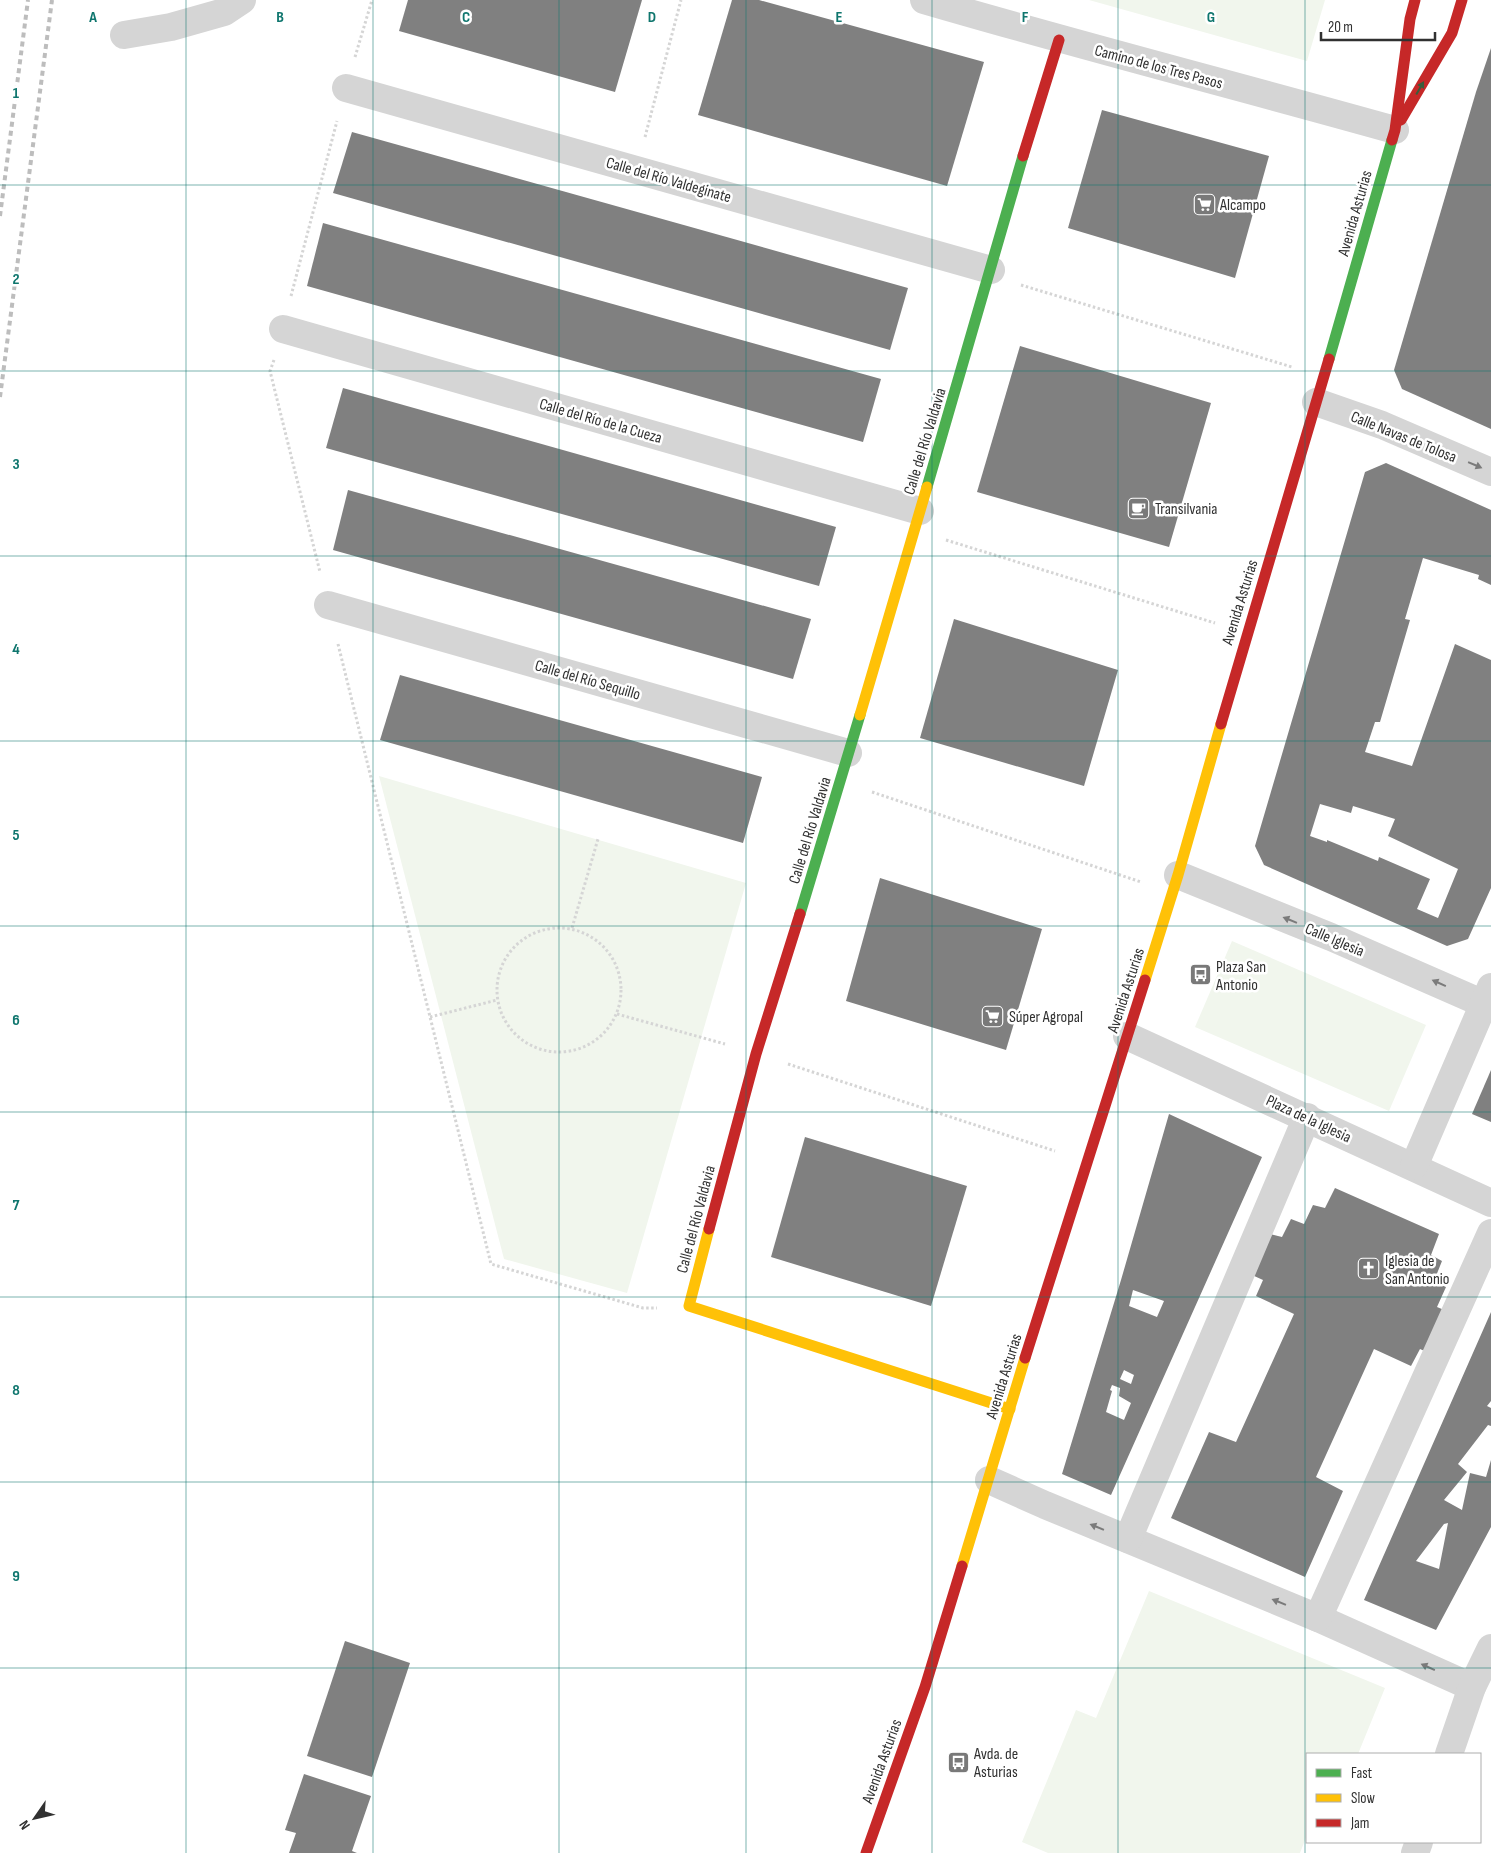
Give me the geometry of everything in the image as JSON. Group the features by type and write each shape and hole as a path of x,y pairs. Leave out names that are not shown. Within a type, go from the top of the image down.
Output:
{"main road":[{"name":"Avenida Asturias","path":"866,1853 925,1687 1010,1408 1175,883 1395,130 1410,19 1415,0"},
{"name":"Avenida Asturias","path":"1395,130 1452,33 1462,0"},
{"name":"Calle del Río Valdavia","path":"689,1306 756,1054 841,782 1047,75 1059,40"},
{"path":"689,1306 1010,1408"}],"street":[{"path":"124,35 171,27 224,12 242,0"},
{"name":"Camino de los Tres Pasos","path":"924,0 1059,40 1395,130"},
{"name":"Calle del Río Valdeginate","path":"346,88 637,170 990,273"},
{"name":"Calle del Río de la Cueza","path":"282,330 917,521"},
{"name":"Calle Navas de Tolosa","path":"1320,389 1382,425 1491,472"},
{"name":"Calle del Río Sequillo","path":"328,605 848,753"},
{"name":"Calle Iglesia","path":"1175,883 1331,936 1489,999"},
{"path":"1414,1166 1489,999"},
{"name":"Plaza de la Iglesia","path":"1127,1036 1414,1166 1491,1203"},
{"path":"1128,1540 1307,1118"},
{"path":"1318,1618 1491,1233"},
{"path":"988,1480 1318,1618 1472,1687"},
{"path":"1449,1753 1472,1687 1491,1648"}],"path":[{"path":"372,0 346,88 270,371 491,1264 643,1308 689,1306"},
{"path":"637,170 681,0"},
{"path":"990,273 1320,389"},
{"path":"917,521 1247,633"},
{"path":"841,782 1175,883"},
{"path":"572,928 598,839"},
{"path":"552,927 572,928 589,934 604,946 615,960 621,978 622,996 617,1014 607,1031 591,1044 572,1051 552,1052 532,1046 516,1035 504,1019 497,1000 497,979 504,960 516,944 532,932 552,927"},
{"path":"430,1017 497,1000"},
{"path":"617,1014 701,1036 1087,1162"}],"shaded area":[{"path":"1089,0 1325,0 1307,61"},
{"path":"379,776 746,883 627,1293 504,1259"},
{"path":"1232,941 1426,1025 1389,1111 1195,1027"},
{"path":"1149,1591 1385,1688 1358,1753 1306,1753 1306,1838 1300,1853 1048,1853 1022,1842 1076,1710 1096,1718"}],"building":[{"path":"408,0 642,0 615,92 399,31"},
{"path":"732,0 759,0 984,62 947,186 698,115"},
{"path":"1491,48 1491,429 1402,389 1394,370 1476,92"},
{"path":"1102,110 1269,156 1235,278 1068,228"},
{"path":"352,132 908,288 890,350 333,193"},
{"path":"323,223 881,379 863,442 307,286"},
{"path":"1020,346 1211,403 1169,547 977,492"},
{"path":"343,388 836,527 819,586 326,448"},
{"path":"1386,463 1491,510 1491,585 1478,579 1479,575 1423,558 1405,619 1410,620 1380,722 1375,722 1365,752 1412,766 1455,644 1491,660 1491,888 1468,939 1447,946 1264,865 1255,846 1365,472","holes":["1320,804 1351,813 1353,806 1395,819 1388,836 1458,869 1438,918 1417,909 1430,879 1379,857 1378,861 1327,840 1327,842 1310,836"]},
{"path":"348,490 811,619 793,679 333,550"},
{"path":"954,619 1118,670 1084,786 920,738"},
{"path":"400,675 762,777 743,843 380,740"},
{"path":"880,878 1042,929 1006,1050 846,1001"},
{"path":"1491,1070 1491,1122 1472,1114"},
{"path":"1169,1114 1262,1157 1111,1495 1062,1474","holes":["1133,1290 1164,1301 1157,1317 1129,1306","1124,1370 1134,1375 1131,1384 1120,1379","1112,1385 1120,1388 1119,1396 1131,1403 1124,1420 1106,1412 1112,1391 1110,1390"]},
{"path":"805,1137 967,1186 931,1306 771,1257"},
{"path":"1335,1188 1439,1234 1431,1255 1442,1261 1434,1281 1446,1287 1437,1307 1449,1312 1431,1354 1420,1349 1411,1366 1374,1349 1316,1477 1343,1491 1305,1577 1171,1518 1209,1432 1236,1442 1294,1314 1256,1296 1263,1280 1252,1275 1270,1234 1282,1237 1291,1219 1304,1224 1313,1205 1325,1208"},
{"path":"1491,1312 1491,1401 1487,1406 1491,1408 1491,1426 1488,1425 1458,1464 1467,1472 1444,1500 1462,1510 1470,1473 1486,1477 1491,1460 1491,1527 1436,1630 1364,1600","holes":["1448,1523 1439,1569 1416,1561 1444,1524"]},
{"path":"345,1641 410,1663 372,1777 307,1756"},
{"path":"304,1774 371,1796 352,1851 357,1853 289,1853 296,1833 285,1830"}],"railway":[{"path":"0,216 28,0"},
{"path":"0,397 52,0"}],"traffic: fast":[{"path":"1329,359 1392,140"},
{"path":"927,487 1023,156"},
{"path":"800,914 860,715"}],"traffic: slow":[{"path":"860,715 927,487"},
{"path":"1145,980 1178,875 1221,724"},
{"path":"709,1229 689,1306 1010,1409"},
{"path":"962,1566 1025,1358"}],"traffic: jam":[{"path":"1392,140 1410,19 1415,0"},
{"path":"1401,120 1452,33 1462,0"},
{"path":"1023,156 1059,40"},
{"path":"1221,724 1329,359"},
{"path":"709,1229 756,1054 800,914"},
{"path":"1025,1358 1145,980"},
{"path":"866,1853 925,1687 962,1566"}],"place":[{"name":"Alcampo","path":"1204,204"},
{"name":"Transilvania","path":"1139,508"},
{"name":"Plaza San Antonio","path":"1200,975"},
{"name":"Súper Agropal","path":"993,1016"},
{"name":"Iglesia de San Antonio","path":"1369,1269"},
{"name":"Avda. de Asturias","path":"958,1762"}]}
